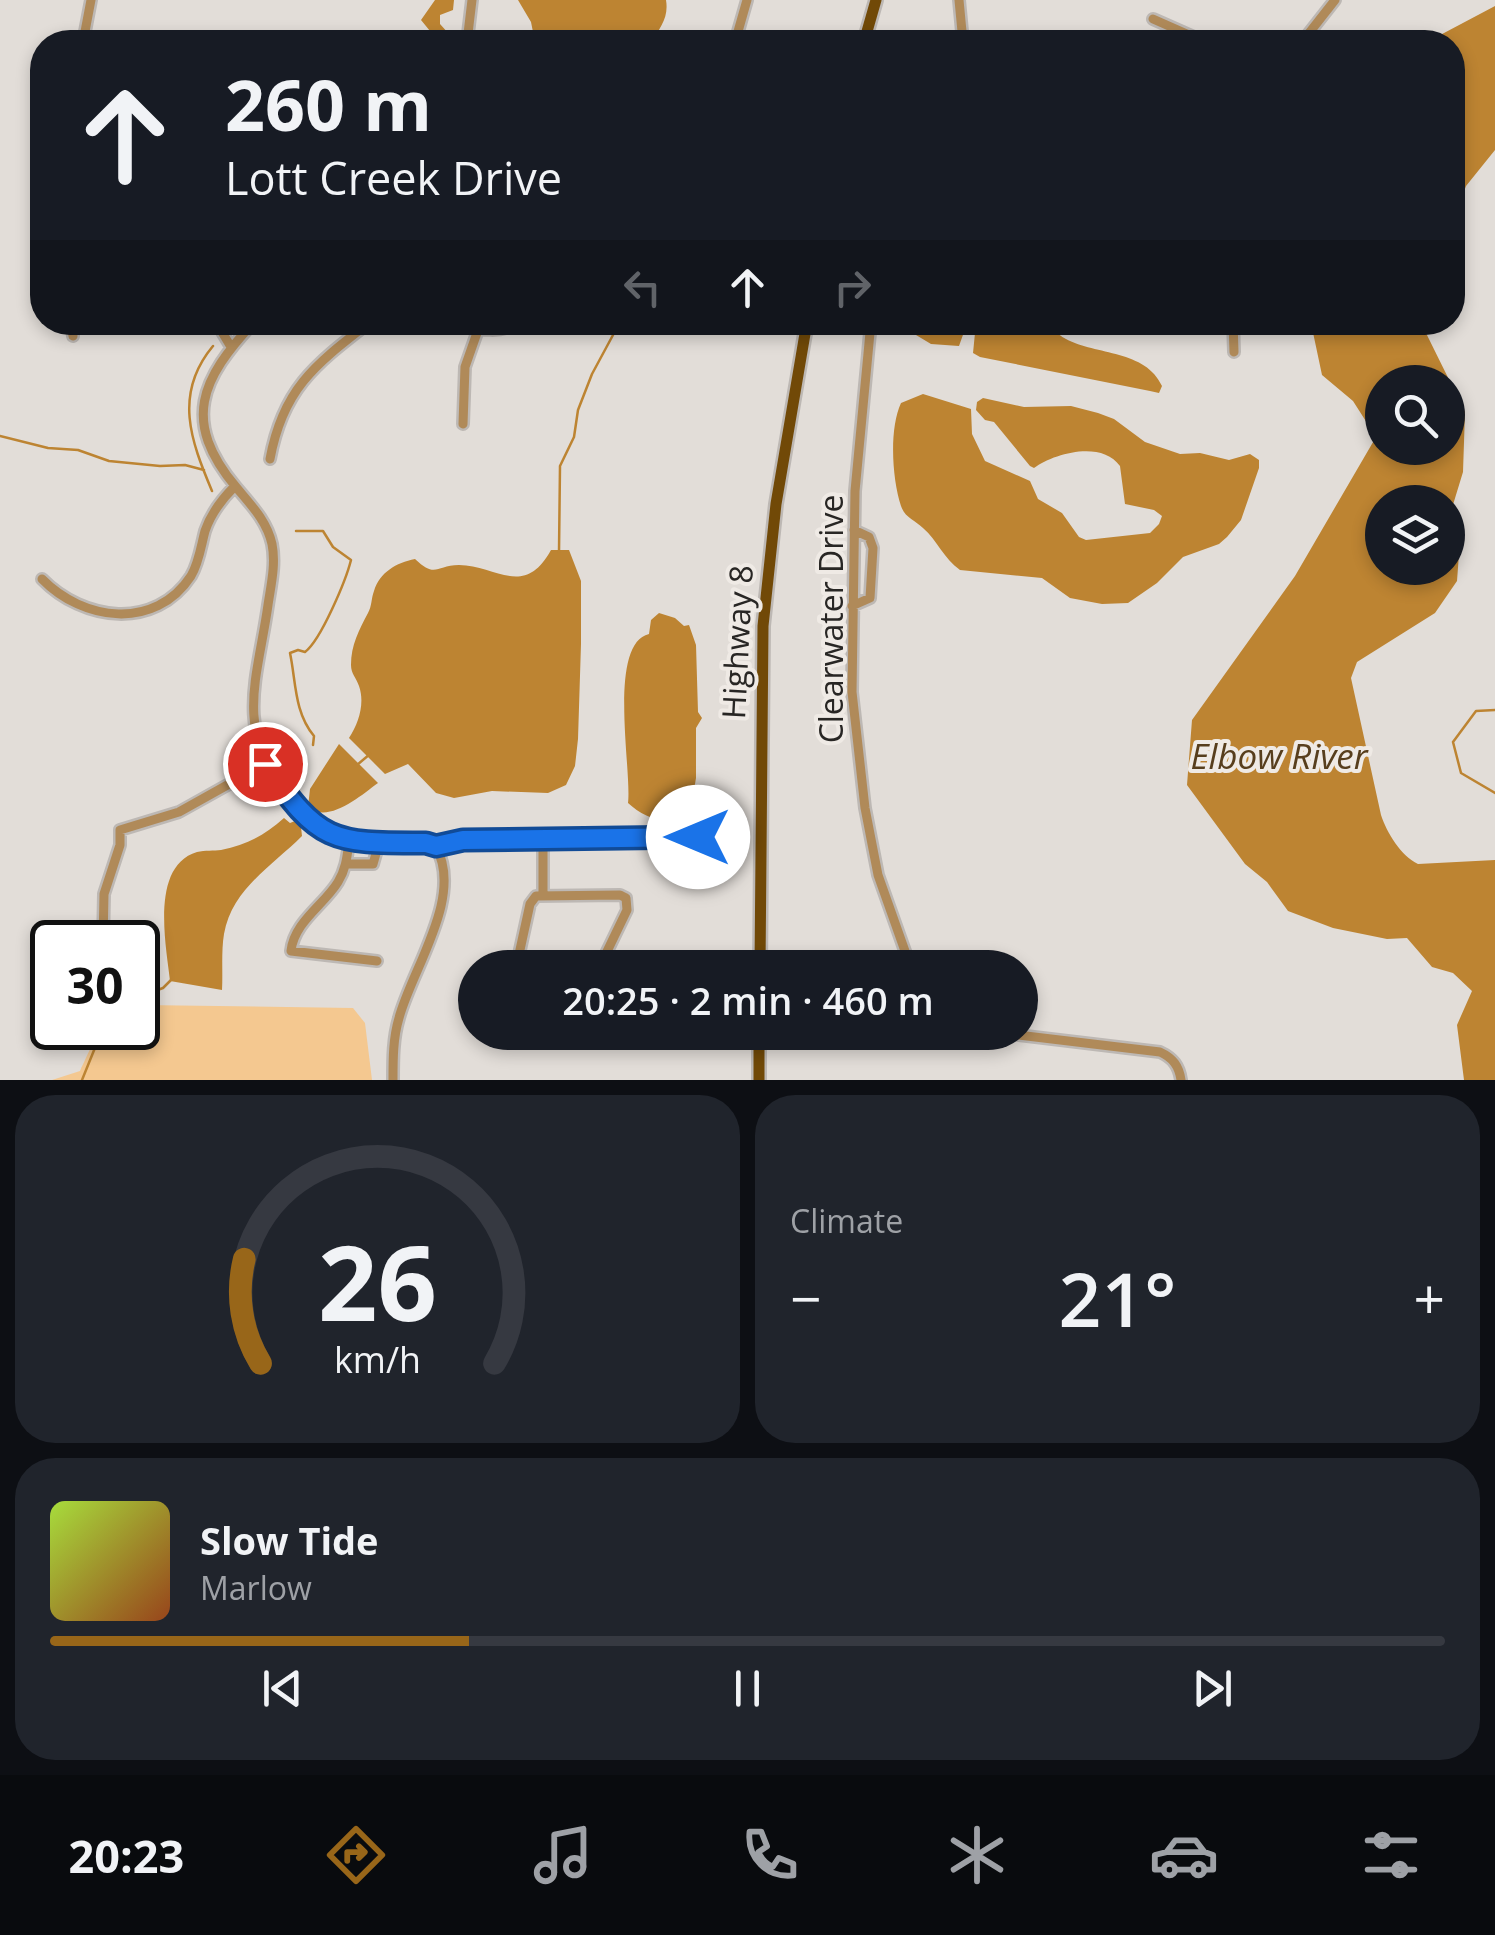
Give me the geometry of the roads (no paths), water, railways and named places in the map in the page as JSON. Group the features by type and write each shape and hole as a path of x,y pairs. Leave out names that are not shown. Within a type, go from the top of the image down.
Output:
{"main road":[{"path":"867,30 876,0"},
{"name":"Highway 8","path":"760,950 764,626 772,534 805,335"},
{"path":"759,1080 760,1050"}],"street":[{"path":"85,30 91,0"},
{"path":"468,30 472,0"},
{"path":"739,30 748,0"},
{"path":"959,0 963,30"},
{"path":"1311,30 1335,0"},
{"path":"1153,20 1177,30"},
{"path":"224,335 232,347"},
{"path":"243,335 210,377 205,392 204,425 214,456 266,525 272,546 274,569 253,707 256,743 265,764 290,800 323,831 349,842 436,846 454,840 698,837"},
{"path":"270,459 286,404 302,379 353,335"},
{"path":"463,424 465,367 476,335"},
{"name":"Clearwater Drive","path":"870,335 854,530 852,692 865,808 878,875 905,950"},
{"path":"1233,335 1234,352"},
{"path":"42,580 54,592 104,614 122,616 154,609 178,592 192,574 209,520 235,486"},
{"path":"852,606 870,598 872,548 869,537 854,530"},
{"path":"103,920 104,894 120,845 120,830 179,812 265,764"},
{"path":"543,838 543,895"},
{"path":"349,842 346,864 330,894 301,927 291,950 377,962"},
{"path":"346,864 374,864 378,843"},
{"path":"394,1080 394,1040 400,1012 440,907 441,856 436,846"},
{"path":"520,950 530,904 536,896 620,895 626,898 627,910 608,950"},
{"path":"1038,1037 1160,1052 1179,1068 1181,1080"}],"water":[{"path":"435,0 454,0 453,10 440,15 440,24 445,30 429,30 421,20"},
{"path":"518,0 666,0 667,6 658,30 533,30"},
{"path":"1495,6 1495,150 1465,189 1465,30 1450,30"},
{"path":"916,335 963,335 959,346 931,344"},
{"path":"975,335 1060,335 1133,360 1155,374 1162,386 1159,393 973,353"},
{"name":"Elbow River","path":"1314,335 1427,335 1442,365 1365,365 1365,420 1353,401 1322,375"},
{"path":"923,394 971,409 972,434 985,461 1030,481 1038,499 1062,513 1079,537 1086,540 1150,533 1162,516 1154,510 1125,504 1120,466 1102,453 1065,454 1034,468 1030,466 994,422 985,420 976,410 977,402 983,398 1024,407 1071,406 1114,419 1145,442 1180,454 1200,453 1229,460 1250,454 1259,460 1259,468 1241,520 1219,544 1183,557 1157,583 1128,603 1102,604 1070,598 1042,578 960,570 905,513 894,468 895,426 901,403"},
{"name":"Elbow River","path":"1365,456 1365,465 1463,465 1459,485 1365,485 1365,585 1454,585 1435,613 1357,662 1351,678 1381,815 1400,850 1418,864 1495,860 1495,1080 1464,1080 1457,1025 1472,991 1453,973 1432,967 1407,938 1387,939 1333,928 1288,911 1267,882 1245,864 1187,785 1192,720 1295,576"},
{"path":"551,550 569,550 581,581 578,739 575,766 566,785 548,793 492,791 454,798 436,793 408,764 385,774 349,738 361,706 359,686 351,668 352,651 380,579 395,566 415,559 432,570 459,565 520,576 541,565"},
{"path":"659,613 689,625 696,645 698,712 702,718 696,728 696,778 690,814 665,821 649,817 628,803 624,710 629,660 636,643 649,634 651,620"},
{"path":"339,744 378,783 343,807 316,811 308,807 310,789"},
{"path":"284,818 301,827 302,836 255,879 235,904 224,934 222,990 170,981 164,908 172,873 182,860 197,852 247,842"}],"waterway":[{"path":"559,552 560,466 574,437 578,410 592,374 613,335"},
{"path":"212,491 193,436 190,400 193,382 213,346"},
{"path":"0,436 48,448 78,450 109,461 185,465 204,470"},
{"path":"296,531 323,531 333,547 351,560 318,635 305,652 290,653 299,707 314,736 313,745"},
{"path":"1495,710 1476,711 1453,742 1461,773 1495,793"},
{"path":"357,765 370,754"},
{"path":"160,989 171,980"},
{"path":"82,1080 94,1050"}]}
